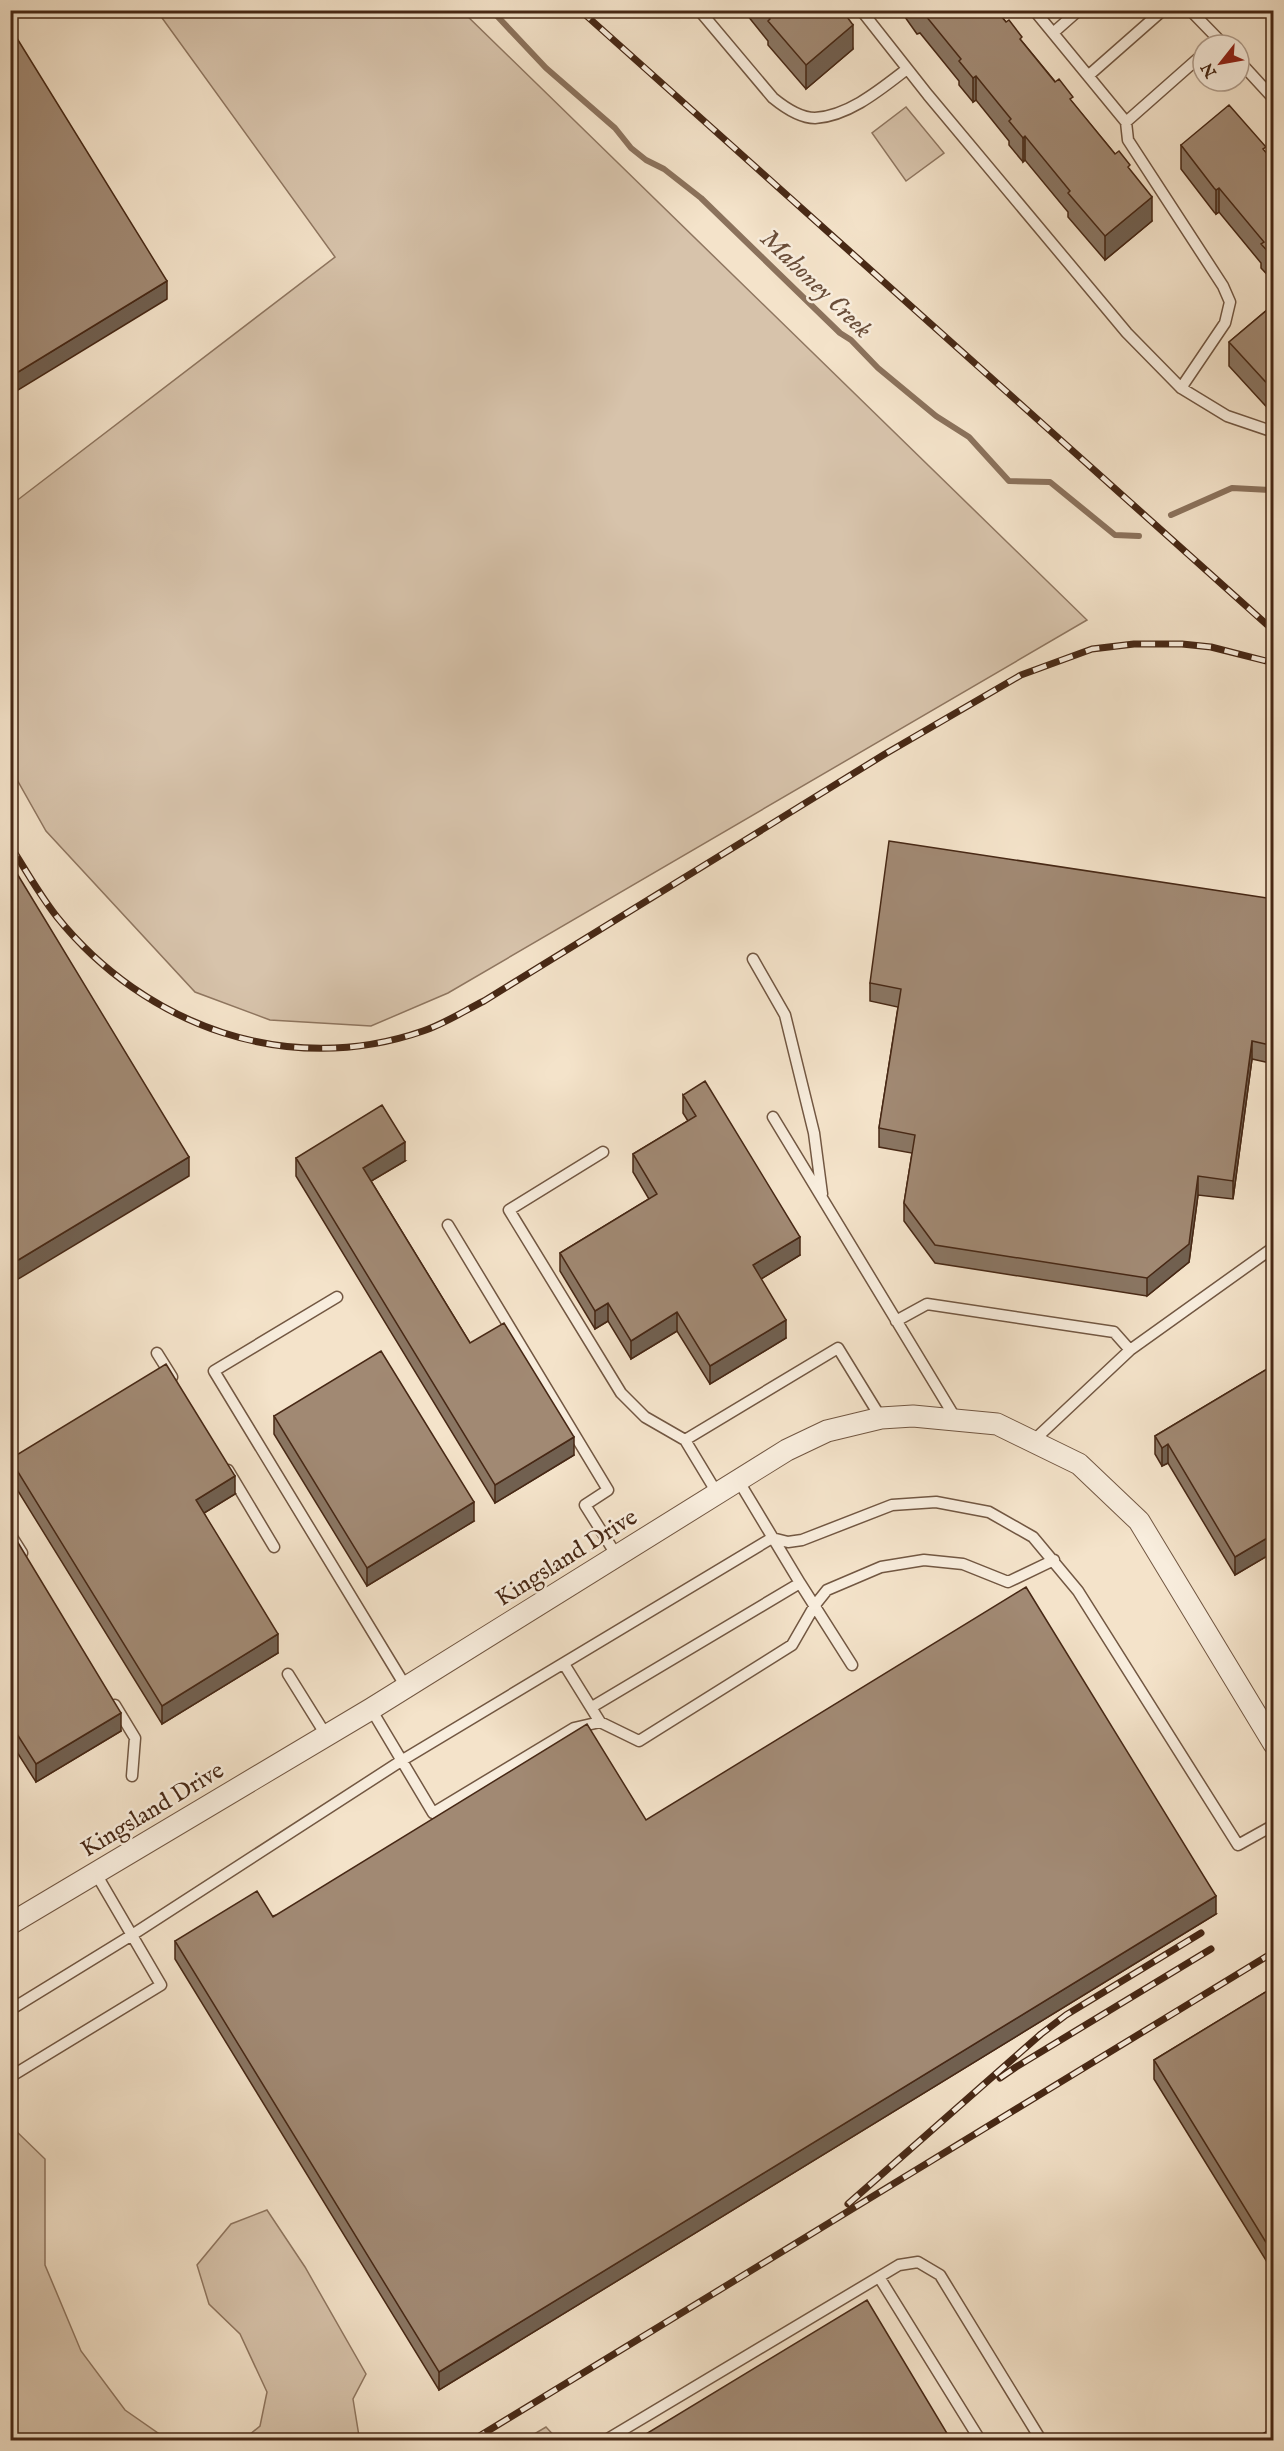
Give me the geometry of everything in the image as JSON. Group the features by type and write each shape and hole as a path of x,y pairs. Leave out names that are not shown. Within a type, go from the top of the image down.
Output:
{"street":[{"name":"Kingsland Drive","path":"10,1924 371,1709 787,1450 827,1431 881,1418 913,1416 997,1424 1079,1464 1139,1521 1274,1744"}],"lane":[{"path":"699,10 773,98 787,109 814,118 849,108 879,90 907,69"},
{"path":"861,10 907,69 1128,333 1181,388 1227,416 1274,432"},
{"path":"1034,10 1126,122 1128,140 1223,286 1230,302 1225,323 1181,388"},
{"path":"1053,33 1079,10"},
{"path":"1088,76 1163,10"},
{"path":"1190,10 1210,33"},
{"path":"1126,122 1191,65"},
{"path":"1251,74 1274,99"},
{"path":"753,960 785,1015 814,1133 823,1200"},
{"path":"772,1117 956,1419"},
{"path":"603,1152 509,1210 621,1393 645,1418 685,1440 717,1493"},
{"path":"448,1225 608,1490 585,1504 617,1556"},
{"path":"1032,1442 1130,1350 1274,1247"},
{"path":"337,1297 214,1371 406,1687"},
{"path":"896,1321 927,1304 1114,1332 1130,1350"},
{"path":"685,1440 838,1348 881,1418"},
{"path":"157,1353 175,1383"},
{"path":"225,1465 274,1547"},
{"path":"738,1480 852,1665"},
{"path":"10,2010 132,1935 401,1761 772,1538 788,1542 802,1540 892,1505 936,1502 989,1512 1033,1537 1078,1591 1238,1845 1274,1825"},
{"path":"10,1534 29,1564"},
{"path":"564,1664 600,1722 639,1741 792,1645 815,1605 827,1590 881,1567 924,1560 963,1564 1008,1582 1054,1560"},
{"path":"591,1707 800,1582"},
{"path":"288,1674 326,1736"},
{"path":"110,1697 135,1738 132,1776"},
{"path":"371,1709 433,1813 574,1728 600,1722"},
{"path":"10,2077 161,1985 95,1872"},
{"path":"606,2440 899,2265 918,2262 940,2275 1041,2440"},
{"path":"879,2277 980,2440"}],"shaded area":[{"path":"157,11 462,11 1087,620 448,993 371,1026 270,1020 195,992 46,831 11,769 11,505 335,257"},
{"path":"906,107 944,153 906,181 872,133"},
{"path":"14,2129 45,2159 45,2265 81,2351 125,2410 161,2435 177,2440 11,2440 10,2130"},
{"path":"267,2210 305,2267 366,2374 353,2399 359,2436 365,2440 243,2440 260,2426 267,2392 240,2334 209,2304 197,2265 231,2224"},
{"path":"546,2427 558,2440 524,2440"}],"building":[{"path":"763,10 842,10 853,25 806,65 768,21 770,19"},
{"path":"921,10 996,10 1006,22 1009,20 1022,37 1020,39 1055,82 1059,79 1073,97 1070,99 1115,154 1119,151 1130,165 1128,167 1152,197 1105,236 1068,193 1070,191 1025,136 1023,138 1009,121 1011,119 976,76 973,78 959,61 961,59"},
{"path":"10,27 167,281 10,377"},
{"path":"1229,105 1266,147 1263,149 1274,162 1274,258 1261,244 1264,242 1219,188 1216,190 1214,188 1181,145"},
{"path":"1274,304 1274,390 1273,390 1229,342"},
{"path":"889,841 1274,899 1274,1046 1252,1041 1233,1181 1198,1176 1189,1244 1147,1278 935,1245 904,1203 915,1135 879,1128 901,989 870,983"},
{"path":"10,862 189,1157 10,1265"},
{"path":"705,1081 800,1237 753,1265 786,1320 710,1366 677,1312 631,1341 608,1303 595,1311 560,1253 657,1194 633,1154 696,1116 683,1095"},
{"path":"382,1105 405,1142 363,1168 470,1343 504,1323 574,1437 495,1485 296,1158"},
{"path":"381,1351 474,1502 367,1568 274,1416"},
{"path":"166,1364 235,1476 196,1500 278,1634 162,1706 10,1459"},
{"path":"1274,1365 1274,1534 1235,1557 1168,1444 1162,1448 1155,1436"},
{"path":"17,1541 121,1713 36,1764 10,1723 10,1545"},
{"path":"1026,1587 1216,1896 439,2372 175,1941 257,1891 273,1917 587,1724 646,1820"},
{"path":"1274,1987 1274,2240 1267,2244 1154,2060"},
{"path":"867,2300 951,2440 636,2440"},
{"path":"1271,2429 1274,2433 1274,2440 1252,2440"}],"waterway":[{"name":"Mahoney Creek","path":"489,10 546,68 615,128 631,148 646,160 664,169 701,198 878,368 936,416 969,437 1009,481 1050,482 1115,535 1139,536"},
{"name":"Mahoney Creek","path":"1171,515 1232,488 1270,490 1274,493"}],"railway":[{"path":"580,10 1274,631"},
{"path":"10,845 50,908 92,955 132,987 176,1013 222,1032 271,1044 321,1048 372,1044 431,1028 484,1001 885,754 1021,675 1092,649 1134,644 1182,644 1211,647 1274,663"},
{"path":"848,2204 1041,2034 1066,2015 1201,1933"},
{"path":"1000,2078 1211,1949"},
{"path":"473,2440 1274,1952"}]}
